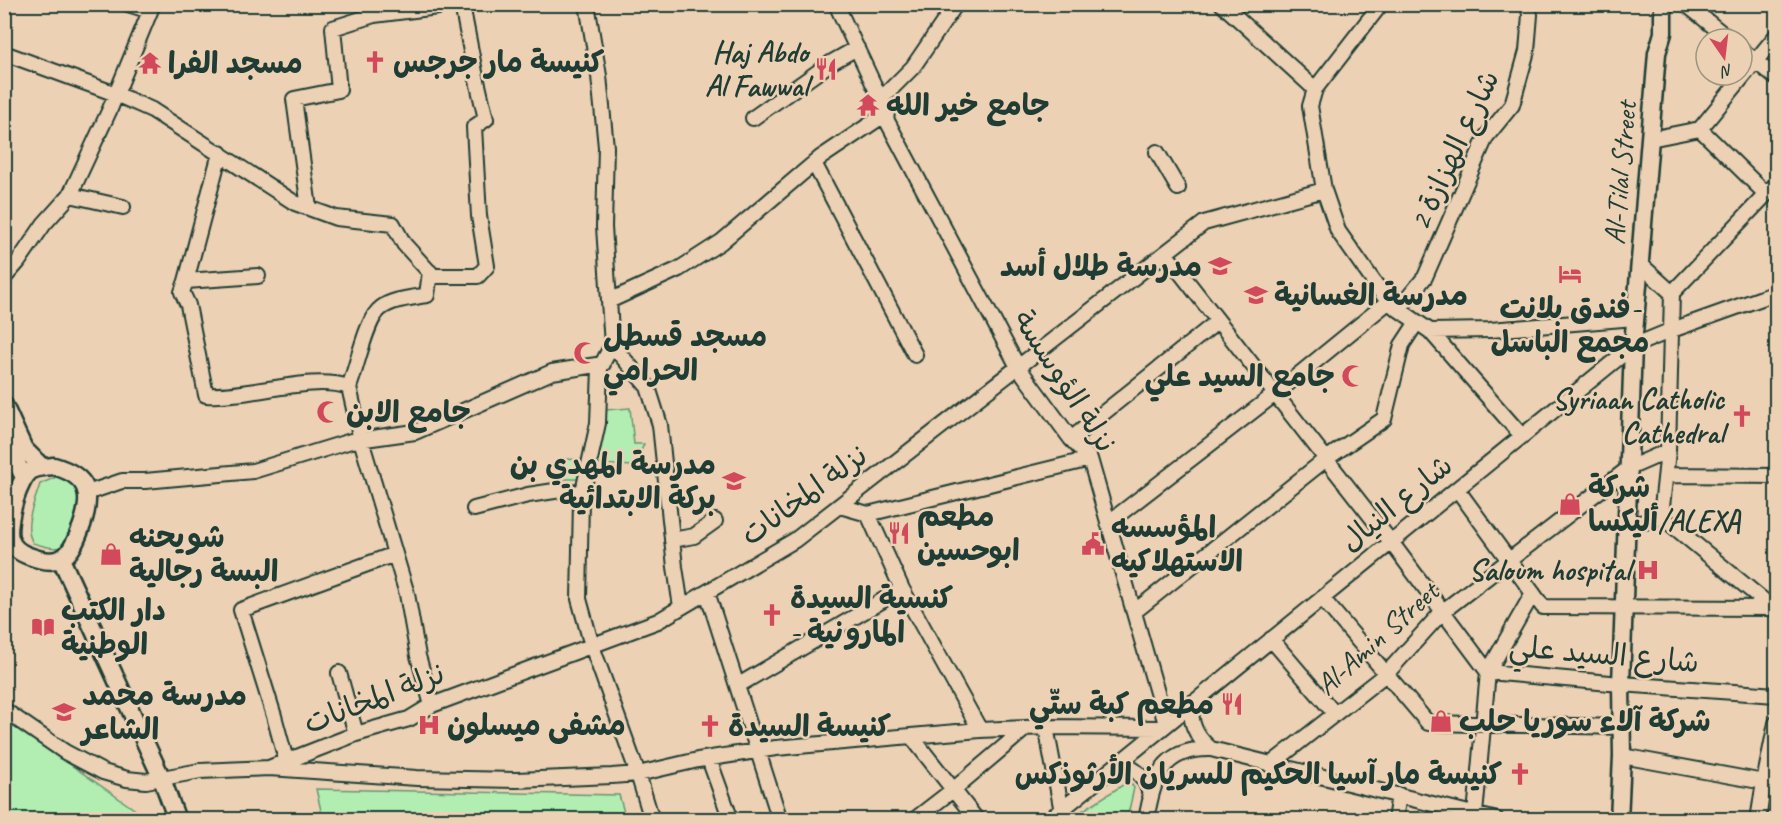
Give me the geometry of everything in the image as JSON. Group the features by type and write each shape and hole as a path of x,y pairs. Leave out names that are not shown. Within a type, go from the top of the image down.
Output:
{"main road":[{"name":"Al-Tilal Street","path":"1619,819 1622,756 1621,684 1633,346 1657,53 1663,33 1663,4"},
{"path":"4,405 24,449 42,467"},
{"path":"4,439 24,477"},
{"path":"54,466 78,477 87,493 87,511 74,548 61,558 40,560 23,554 11,542 9,533 19,488 24,477 31,470 42,467 54,466"},
{"path":"61,558 162,779 177,819"}],"street":[{"path":"4,278 44,224 70,195 116,94 152,8 128,4"},
{"path":"309,208 294,99 339,90 333,28 374,15 438,7 443,4"},
{"path":"4,53 116,94 152,110 295,202 336,218 393,224 404,244 433,276 477,276 487,266 478,216 474,127 486,119 462,6 456,4"},
{"path":"587,4 599,76 606,147 604,227 612,345 600,368 598,423 581,501 579,599 592,646 652,819"},
{"name":"نزلة الؤوسسة","path":"836,4 887,116 1018,367 1071,439 1090,459 1134,612 1163,726"},
{"path":"881,99 913,67 956,4"},
{"path":"1222,4 1315,89"},
{"path":"1381,4 1315,89 1310,106 1324,190 1338,231 1394,305 1430,331 1522,436"},
{"name":"شارع الهزازة 2","path":"1108,523 1394,305 1425,277 1486,137 1512,105 1527,51 1530,15 1528,4"},
{"path":"1686,4 1714,27"},
{"path":"1650,139 1700,129 1776,36"},
{"path":"753,118 832,62 857,48"},
{"path":"1756,61 1776,78"},
{"path":"609,302 679,269 721,242 814,163 887,116"},
{"path":"1700,129 1766,194"},
{"path":"1157,152 1178,188"},
{"path":"220,153 183,292 188,305 206,396 224,397 315,384 337,383 349,387"},
{"path":"814,163 915,355"},
{"path":"1661,516 1667,475 1672,293 1776,184"},
{"name":"نزلة المخانات","path":"269,768 356,734 409,719 432,705 658,621 795,540 1204,223 1324,190"},
{"path":"70,195 123,207"},
{"name":"شارع السيد علي","path":"1165,254 1391,542 1488,672 1621,684 1776,694"},
{"path":"1640,264 1672,293"},
{"path":"430,272 427,295 388,304 378,309 365,335 349,387 361,440 407,594 418,656 432,705"},
{"path":"186,281 258,276"},
{"name":"شارع النيال","path":"1049,819 1062,814 1163,726 1633,346 1776,293"},
{"path":"1430,331 1490,330 1635,318"},
{"path":"1071,439 1218,321"},
{"path":"1134,612 1326,459 1384,419 1402,345 1417,322"},
{"path":"612,345 648,387 660,425 681,607"},
{"path":"87,493 122,481 253,471 361,440 415,432 552,372 603,364"},
{"name":"Al-Amin Street","path":"1270,765 1387,673 1442,612 1629,468 1668,451"},
{"path":"840,506 868,514 1090,459"},
{"path":"1667,475 1776,476"},
{"path":"1457,489 1543,607 1775,610"},
{"path":"474,509 528,495 561,490 583,494"},
{"path":"868,514 902,589 980,730"},
{"path":"1627,525 1650,521 1661,516"},
{"path":"1661,516 1775,610"},
{"path":"672,540 694,536 715,521"},
{"path":"285,760 274,716 241,610 395,554"},
{"path":"737,686 902,589"},
{"path":"707,592 780,819"},
{"path":"1475,814 1488,672 1533,593"},
{"path":"1757,594 1776,594"},
{"path":"1322,598 1428,723 1622,728"},
{"path":"1271,639 1335,714"},
{"path":"339,673 356,734"},
{"path":"1193,702 1191,711 1194,728 1211,749"},
{"path":"4,710 65,752 103,772 127,779 146,781 200,771 269,768 368,776 467,780 639,778 709,759 758,751 980,730 1163,726"},
{"path":"1758,819 1776,723"},
{"path":"1047,727 1062,814"},
{"path":"914,819 954,789 1026,728"},
{"path":"911,736 977,819"},
{"path":"1146,819 1153,785 1166,764 1186,751 1199,748 1211,749 1497,819"},
{"path":"1622,756 1764,782"},
{"path":"709,759 731,819"},
{"path":"1120,762 1142,776 1150,798"},
{"path":"639,778 639,798 643,819"},
{"path":"1395,819 1399,795"}],"green space":[{"path":"630,408 634,444 644,444 634,466 598,464 605,410"},
{"path":"565,459 583,460 578,479 561,479"},
{"path":"56,477 71,479 83,496 69,539 61,547 54,548 33,543 29,522 40,484"},
{"path":"5,719 147,818 148,819 5,819"},
{"path":"1129,781 1134,788 1127,819 1074,819 1074,816"},
{"path":"316,789 619,795 626,819 323,819"}],"place":[{"name":"كنيسة مار جرجس","path":"375,62"},
{"name":"مسجد الفرا","path":"150,63"},
{"name":"Haj Abdo Al Fawwal","path":"826,69"},
{"name":"جامع خير الله","path":"868,105"},
{"name":"مدرسة طلال أسد","path":"1220,266"},
{"name":"فندق بلانت- مجمع الباسل","path":"1570,274"},
{"name":"مدرسة الغسانية","path":"1256,295"},
{"name":"مسجد قسطل الحرامي","path":"585,353"},
{"name":"جامع السيد علي","path":"1353,376"},
{"name":"جامع الابن","path":"328,412"},
{"name":"Syriaan Catholic Cathedral","path":"1742,416"},
{"name":"مدرسة المهدي بن بركة الابتدائية","path":"734,481"},
{"name":"شركة أليكسا/ALEXA","path":"1570,504"},
{"name":"مطعم ابوحسين","path":"899,533"},
{"name":"المؤسسه الاستهلاكيه","path":"1093,544"},
{"name":"شويحنه البسة رجالية","path":"111,554"},
{"name":"Saloum hospital","path":"1648,570"},
{"name":"كنسية السيدة - المارونية","path":"772,615"},
{"name":"دار الكتب الوطنية","path":"43,627"},
{"name":"مطعم كبة ستّي","path":"1232,704"},
{"name":"مدرسة محمد الشاعر","path":"64,712"},
{"name":"شركة آلاء سوريا حلب","path":"1441,721"},
{"name":"مشفى ميسلون","path":"429,725"},
{"name":"كنيسة السيدة","path":"710,726"},
{"name":"كنيسة مار آسيا الحكيم للسريان الأرثوذكس","path":"1520,774"}]}
